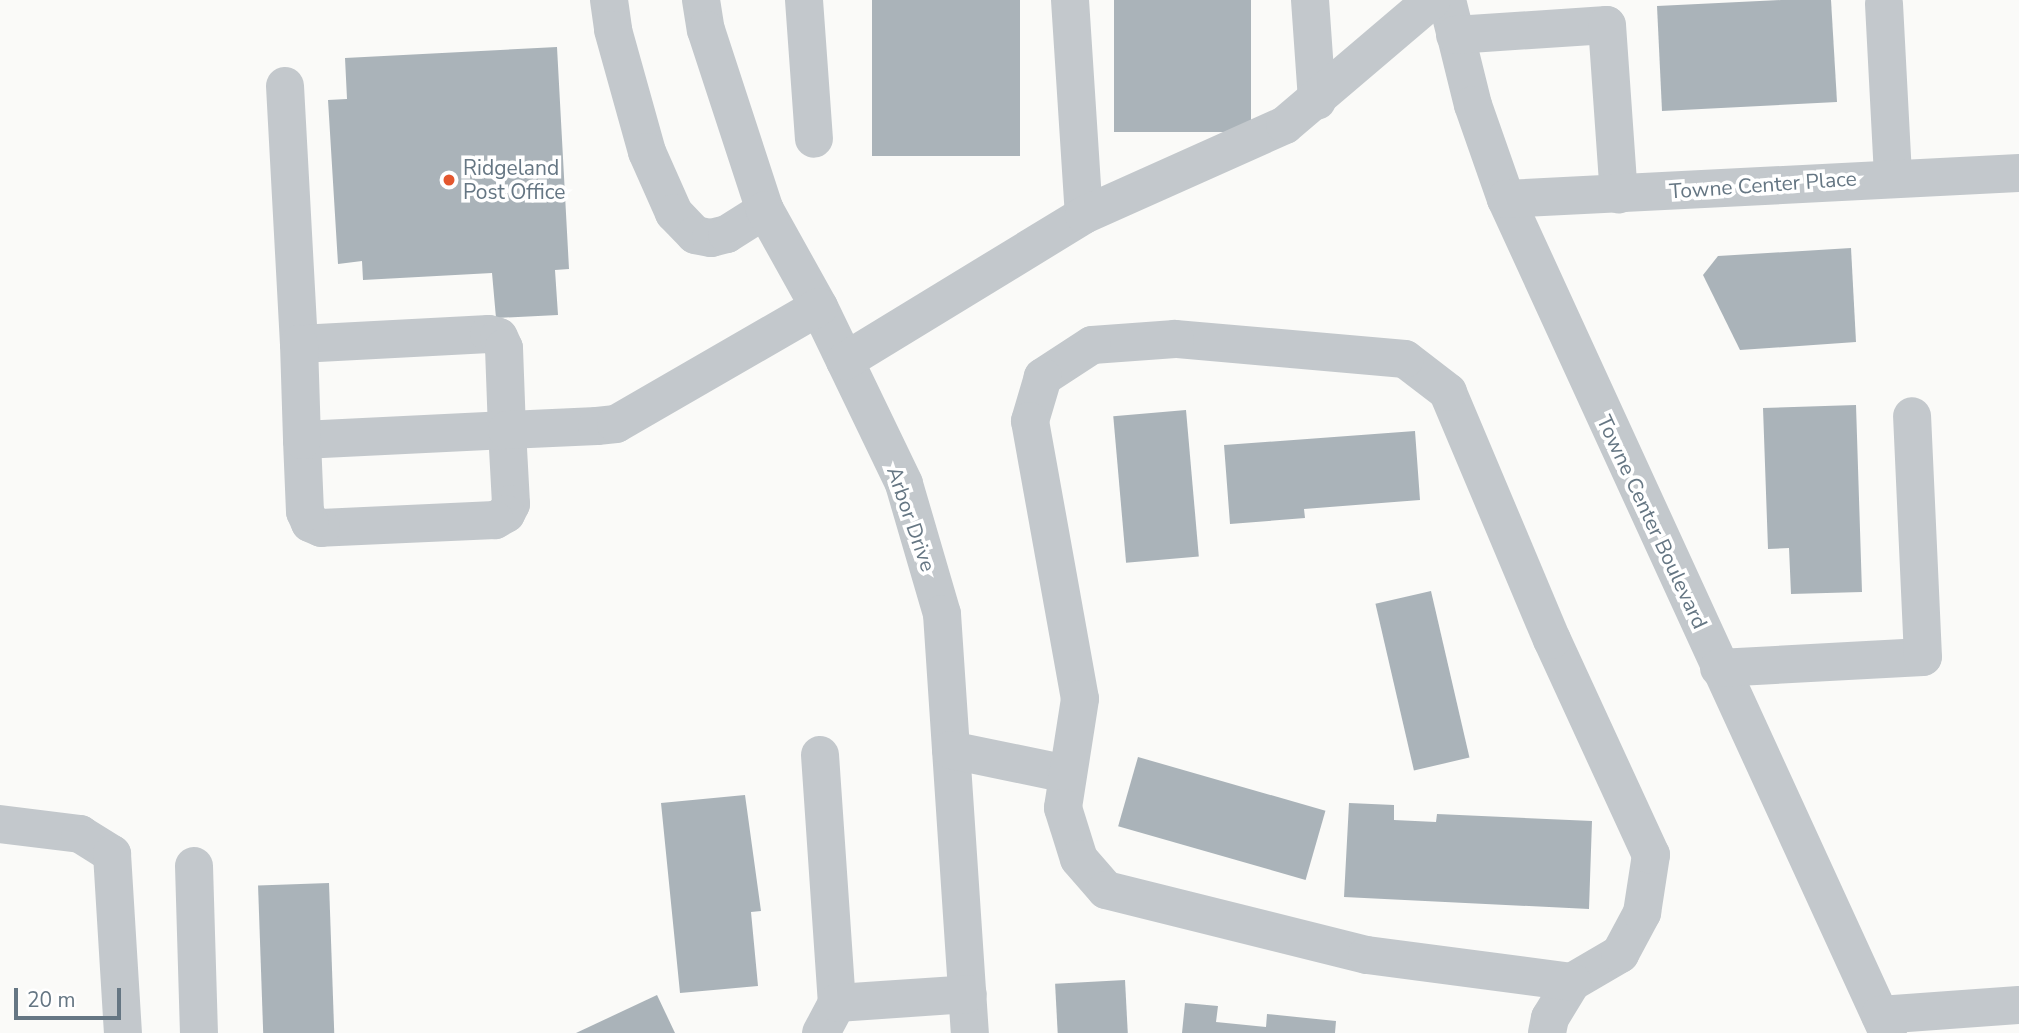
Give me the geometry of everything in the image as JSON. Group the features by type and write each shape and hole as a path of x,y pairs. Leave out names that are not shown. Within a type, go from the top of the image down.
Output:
{"street":[{"path":"609,0 613,30 647,152 674,213 695,235 711,238 727,234 765,210"},
{"name":"Arbor Drive","path":"701,0 706,30 765,210 819,307 904,484 942,614 970,1033"},
{"path":"804,0 814,139"},
{"path":"1070,0 1084,215"},
{"path":"1310,0 1317,101"},
{"path":"845,362 1084,215 1285,125 1317,101 1432,0"},
{"path":"1884,4 1893,177"},
{"path":"1451,18 1607,25 1619,195"},
{"name":"Towne Center Boulevard","path":"1451,18 1473,104 1506,200 1884,1024"},
{"path":"285,86 305,512 310,523 321,528 455,522 495,520 506,514 510,504 504,348 499,337 489,334 299,344"},
{"name":"Towne Center Place","path":"1506,200 1893,177 2019,173"},
{"path":"302,440 606,425 632,417 819,307"},
{"path":"1548,1033 1550,1018 1572,982 1620,954 1642,913 1651,855 1552,640 1448,392 1405,359 1175,339 1091,345 1043,377 1030,421 1080,699 1063,808 1079,859 1106,890 1367,955 1572,982"},
{"path":"1719,668 1923,657 1912,416"},
{"path":"951,750 1067,774"},
{"path":"820,755 829,1018 968,994"},
{"path":"0,824 80,834 112,853 123,1033"},
{"path":"194,866 199,1033"},
{"path":"1884,1024 2017,1003"}],"building":[{"path":"872,0 1020,0 1020,156 872,156"},
{"path":"1114,0 1251,0 1251,132 1114,132"},
{"path":"1831,0 1837,102 1662,111 1657,6"},
{"name":"Ridgeland Post Office","path":"557,47 569,269 555,270 558,315 496,318 492,273 363,280 362,261 338,264 328,100 347,99 345,58"},
{"path":"1851,248 1856,342 1740,350 1703,275 1718,256"},
{"path":"1856,405 1862,592 1791,594 1789,548 1768,549 1763,408"},
{"path":"1186,410 1199,556 1126,563 1113,416"},
{"path":"1415,431 1420,500 1304,509 1305,518 1230,524 1224,445"},
{"path":"1431,591 1469,758 1414,770 1375,604"},
{"path":"1138,757 1325,811 1306,880 1118,826"},
{"path":"745,795 761,911 751,912 758,986 680,993 661,803"},
{"path":"1349,803 1394,805 1394,820 1436,822 1437,814 1592,821 1589,909 1344,897"},
{"path":"329,883 334,1033 263,1033 258,885"},
{"path":"1125,980 1128,1033 1058,1033 1055,984"},
{"path":"657,995 675,1033 576,1033"},
{"path":"1185,1003 1218,1006 1216,1022 1266,1027 1267,1014 1336,1021 1335,1033 1182,1033"}],"place":[{"name":"Ridgeland Post Office","path":"449,180"}]}
